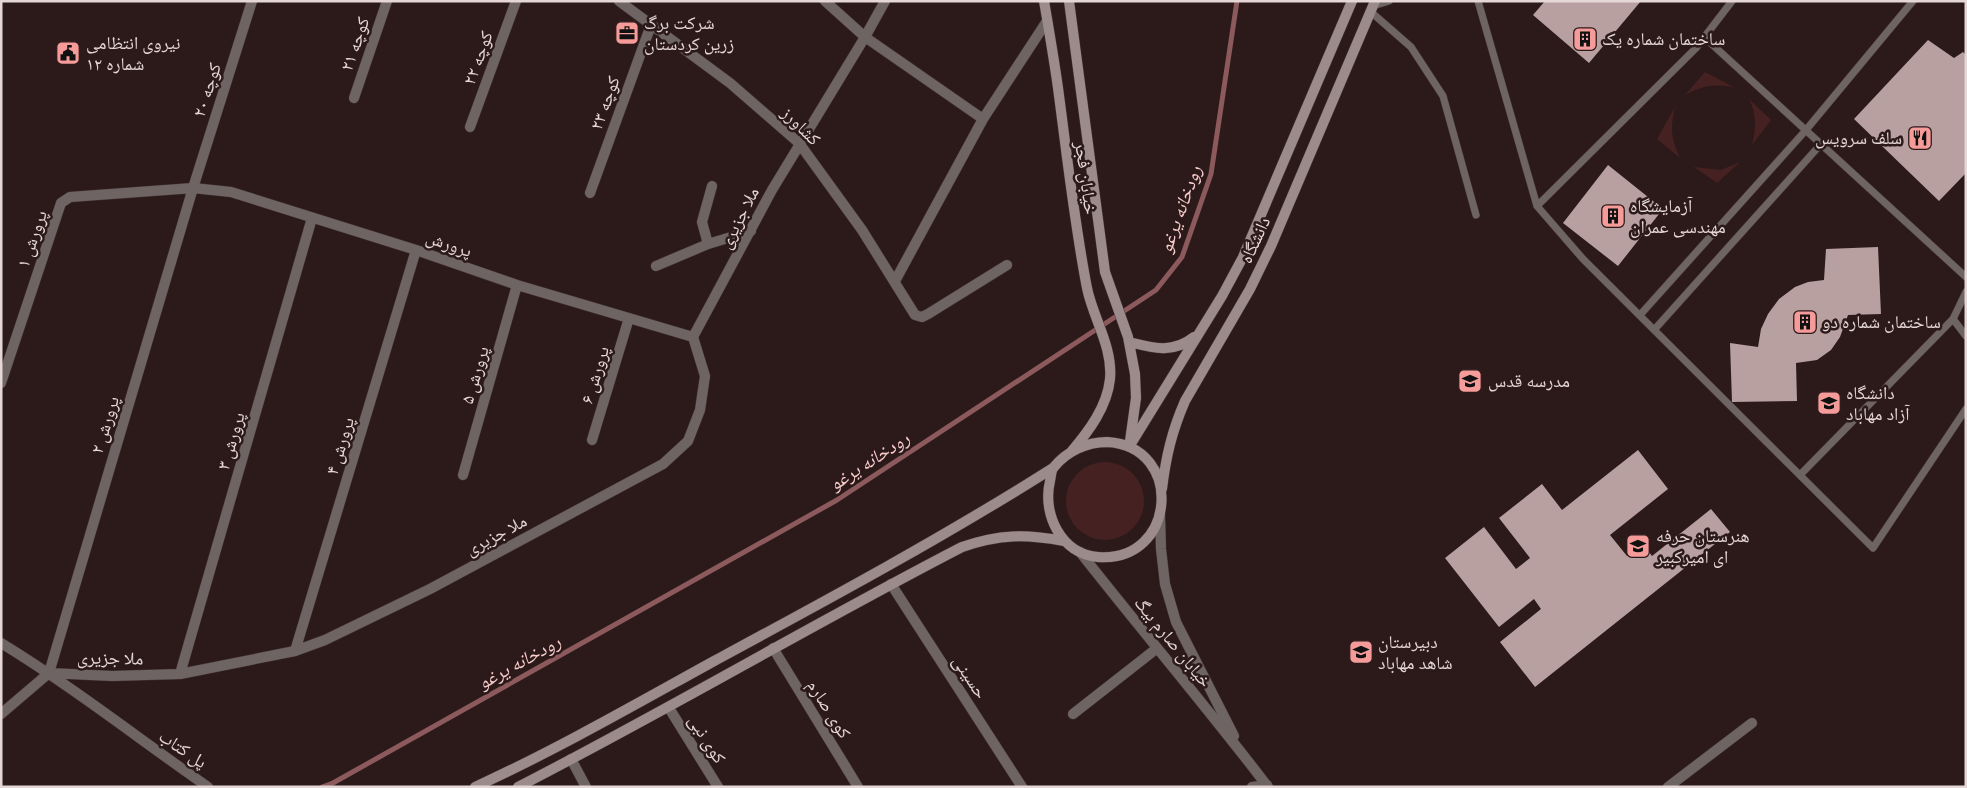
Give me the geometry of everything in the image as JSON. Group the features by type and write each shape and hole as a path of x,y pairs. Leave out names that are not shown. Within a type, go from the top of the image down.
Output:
{"main road":[{"name":"خیابان فجر","path":"1044,1 1078,241 1087,291 1109,355 1110,381 1102,406 1090,428 1071,452"},
{"name":"خیابان فجر","path":"1069,1 1105,272 1129,339 1136,388 1134,419 1129,447"},
{"name":"دانشگاه","path":"1129,447 1222,296 1243,257 1352,1"},
{"name":"دانشگاه","path":"1162,489 1170,438 1180,414 1245,298 1270,246 1373,6"},
{"path":"1129,339 1152,348 1168,349 1186,343 1197,335"},
{"path":"475,787 530,761 832,598 999,502 1053,468 1071,452 1085,445 1115,442 1129,447 1144,457 1150,464 1156,472 1162,489 1163,502 1154,530 1143,543 1129,552 1113,557 1096,557 1080,552 1064,541 1053,525 1047,506 1048,486 1053,468"},
{"path":"518,787 669,708 773,648 962,547 986,539 1007,536 1035,535 1064,541"}],"street":[{"name":"کوچه ۲۰","path":"193,188 252,1"},
{"name":"کوچه ۲۱","path":"354,98 387,1"},
{"name":"کوچه ۲۲","path":"470,127 516,1"},
{"name":"کشاورز","path":"619,1 730,83 799,143 862,230 915,315 922,317 928,314 1007,265"},
{"path":"825,1 865,37 984,119"},
{"name":"ملا جزیری","path":"49,672 112,676 180,674 295,651 325,640 430,589 663,464 688,441 700,410 705,376 693,337 799,143 865,37 885,1"},
{"path":"895,281 984,119 1047,21"},
{"name":"کوچه ۲۳","path":"590,193 651,25"},
{"path":"708,244 702,222 712,186"},
{"name":"پرورش","path":"193,188 231,192 416,250 517,285 693,337"},
{"name":"پرورش ۱","path":"1,383 62,203 70,197 193,188"},
{"name":"پرورش ۲","path":"49,672 193,188"},
{"name":"پرورش ۳","path":"180,674 312,218"},
{"path":"656,266 708,244 751,231"},
{"name":"پرورش ۴","path":"295,651 416,250"},
{"name":"پرورش ۵","path":"463,475 517,285"},
{"name":"پرورش ۶","path":"592,440 629,318"},
{"name":"خیابان صارم بیگ","path":"1160,515 1165,584 1176,622 1243,752"},
{"name":"خیابان صارم بیگ","path":"1080,552 1156,649 1243,752 1268,786"},
{"name":"حسینی","path":"891,584 1022,787"},
{"name":"پل کتاب","path":"1,643 49,672 138,739 208,787"},
{"name":"کوی صارم","path":"773,648 858,787"},
{"path":"1073,714 1156,649"},
{"path":"1,714 49,672"},
{"name":"کوی نبی","path":"669,708 718,787"},
{"path":"1668,787 1752,723"},
{"path":"571,760 586,787"},
{"path":"1252,787 1268,786"}],"lane":[{"path":"1389,1 1373,6 1411,47 1443,96 1476,215"},
{"path":"1478,1 1537,206 1583,259 1873,548 1966,409"},
{"path":"1537,206 1696,48 1732,1"},
{"path":"1640,315 1806,130 1913,1"},
{"path":"1704,37 1966,277"},
{"path":"1654,330 1821,144"},
{"path":"1800,475 1953,319 1966,292"},
{"path":"1953,319 1966,336"}],"shaded area":[{"path":"1705,72 1734,87 1709,86 1685,95"},
{"path":"1749,99 1771,120 1752,145 1755,122"},
{"path":"1675,107 1672,133 1680,158 1657,139"},
{"path":"1740,162 1717,183 1694,167 1721,170"},
{"path":"1105,462 1120,465 1133,473 1141,486 1144,501 1141,516 1133,529 1120,537 1105,540 1090,537 1077,529 1069,516 1066,501 1069,486 1077,473 1090,465"}],"building":[{"name":"ساختمان شماره یک","path":"1545,1 1641,1 1589,63 1533,15"},
{"name":"سلف سرویس","path":"1928,40 1954,58 1963,52 1966,55 1966,173 1939,201 1854,119"},
{"name":"آزمایشگاه مهندسی عمران","path":"1608,165 1663,209 1618,266 1563,223"},
{"name":"ساختمان شماره دو","path":"1878,247 1881,314 1848,315 1840,337 1831,350 1817,360 1796,363 1797,401 1732,402 1730,343 1758,347 1761,329 1768,314 1779,299 1795,287 1808,282 1824,280 1826,249"},
{"path":"1638,450 1668,489 1610,535 1627,556 1643,544 1652,556 1711,509 1730,532 1535,687 1500,642 1541,609 1534,599 1499,627 1445,558 1484,527 1516,569 1530,558 1499,518 1542,484 1562,510"}],"waterway":[{"name":"رودخانه یرغو","path":"322,787 333,783 837,500 1156,290 1182,257 1211,174 1237,1"}],"place":[{"name":"شرکت برگ زرین کردستان","path":"627,33"},
{"name":"ساختمان شماره یک","path":"1585,39"},
{"name":"نیروی انتظامی شماره ۱۲","path":"68,53"},
{"name":"سلف سرویس","path":"1920,138"},
{"name":"آزمایشگاه مهندسی عمران","path":"1613,216"},
{"name":"ساختمان شماره دو","path":"1805,322"},
{"name":"مدرسه قدس","path":"1470,381"},
{"name":"دانشگاه آزاد مهاباد","path":"1829,403"},
{"name":"هنرستان حرفه ای امیرکبیر","path":"1638,546"},
{"name":"دبیرستان شاهد مهاباد","path":"1361,652"}]}
